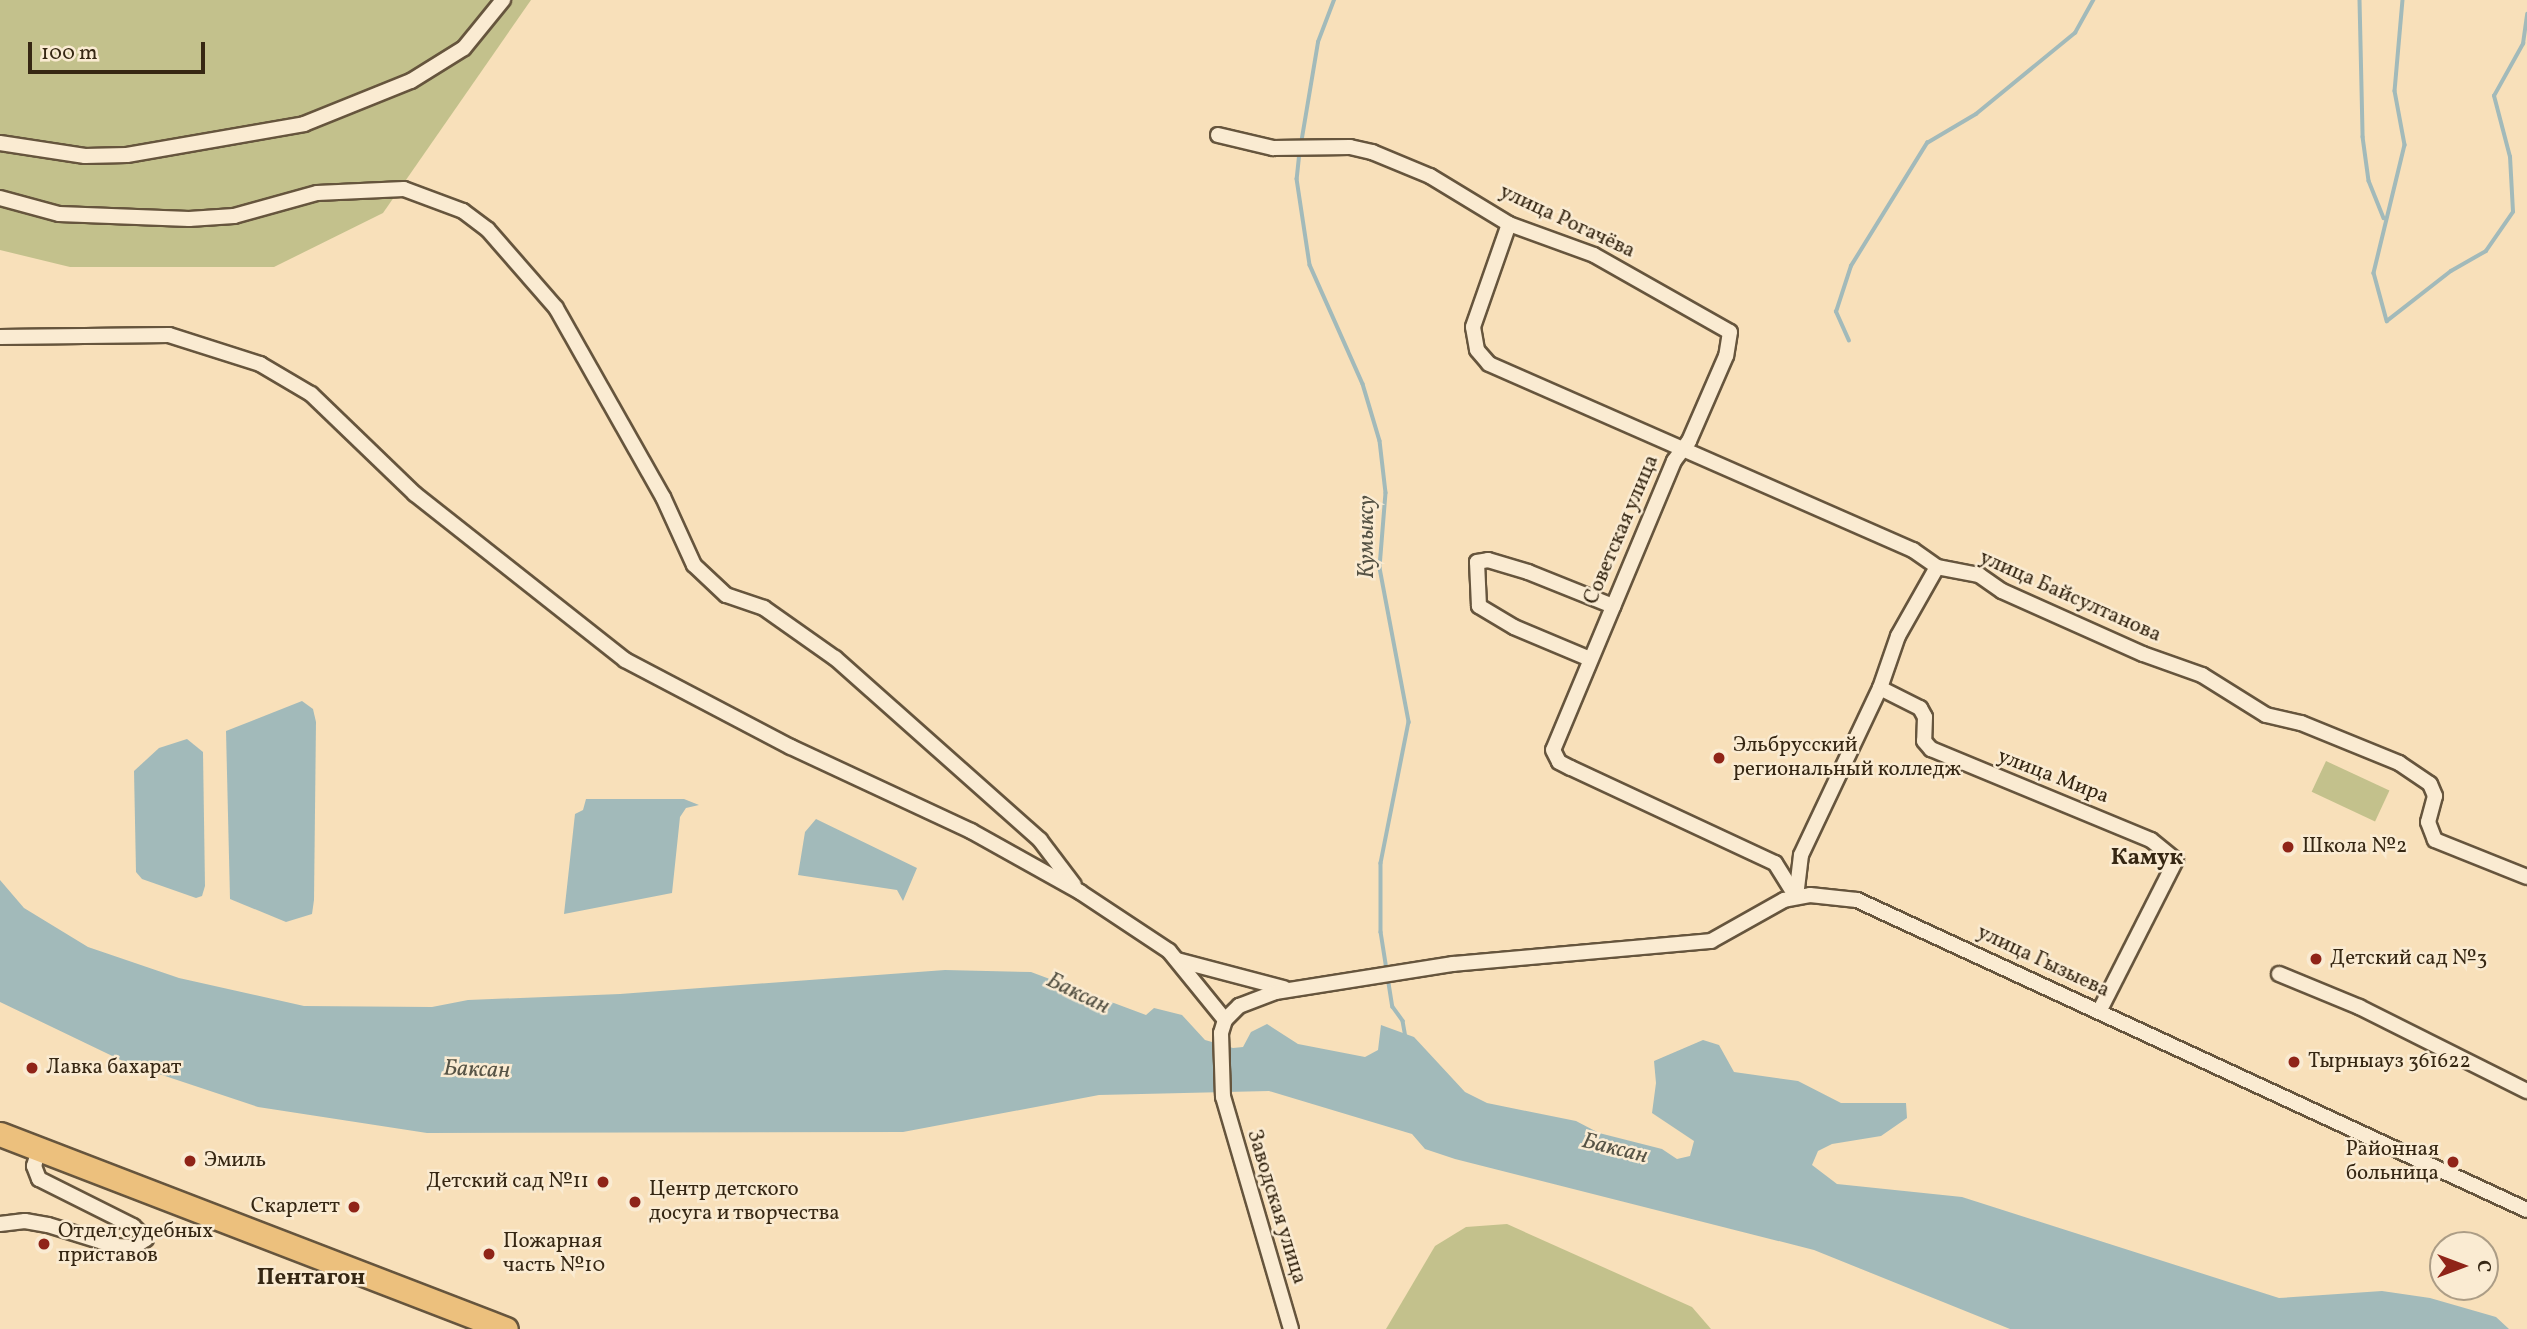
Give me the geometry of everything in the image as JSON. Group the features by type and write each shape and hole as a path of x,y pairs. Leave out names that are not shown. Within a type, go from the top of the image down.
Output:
{"main road":[{"path":"0,1134 506,1329"}],"street":[{"path":"0,143 74,155 127,155 304,124 411,81 464,48 503,0"},
{"name":"улица Рогачёва","path":"1218,135 1273,148 1350,147 1372,152 1430,176 1509,224 1594,254 1724,327"},
{"path":"0,198 59,214 188,219 234,216 317,193 404,189 463,211 488,230 556,308 663,497 694,565 726,595 764,608 835,658 1040,840 1080,892"},
{"name":"улица Байсултанова","path":"1509,224 1473,327 1482,357 1507,374 1913,550 1937,567 1979,575 2002,591 2143,654 2202,675 2266,715 2301,723 2399,763 2430,784 2435,796 2428,822 2435,840 2527,877"},
{"name":"Советская улица","path":"1724,327 1732,336 1726,356 1689,441 1679,450 1559,728 1555,755 1571,768 1775,863 1796,897"},
{"path":"0,337 169,335 260,364 312,394 415,494 625,660 791,747 971,831 1080,892 1149,935 1177,960 1223,1027 1247,1001 1291,989 1483,960 1711,941 1796,897 1801,855 1880,688 1898,636 1937,567"},
{"path":"1590,659 1514,627 1479,606 1478,562 1488,560 1528,572 1613,606"},
{"name":"улица Мира","path":"1880,688 1920,708 1925,717 1924,741 1931,749 2151,840 2176,860 2100,1010"},
{"name":"улица Гызыева","path":"1796,897 1826,894 1857,900 2100,1010 2527,1210"},
{"path":"1177,960 1291,989"},
{"path":"2279,974 2369,1012 2527,1091"},
{"name":"Заводская улица","path":"1223,1027 1223,1097 1292,1329"},
{"path":"0,1224 25,1221 48,1225 116,1246 134,1247 146,1239 133,1226 39,1179 34,1166 39,1150"}],"shaded area":[{"path":"0,0 531,0 383,213 274,267 70,267 0,250"},
{"path":"2326,761 2389,791 2375,821 2312,792"},
{"path":"1507,1224 1692,1307 1711,1329 1386,1329 1435,1246 1466,1227"}],"water":[{"path":"302,701 313,709 316,722 314,900 312,914 286,922 230,899 226,731"},
{"path":"187,739 203,752 205,886 202,896 196,898 142,879 136,872 134,771 159,748"},
{"path":"586,799 684,799 699,805 686,808 680,817 672,893 564,914 575,814 583,810"},
{"path":"816,819 917,868 903,901 897,890 798,875 805,832"},
{"name":"Баксан","path":"0,880 24,908 88,947 179,978 304,1006 432,1007 468,1000 620,994 945,970 1031,972 1146,1015 1154,1008 1182,1015 1205,1040 1233,1048 1243,1047 1251,1032 1267,1024 1298,1044 1365,1057 1378,1050 1381,1025 1414,1037 1465,1092 1487,1103 1576,1121 1599,1133 1662,1149 1677,1159 1690,1156 1694,1141 1652,1113 1656,1083 1654,1061 1703,1040 1719,1045 1734,1072 1798,1081 1841,1103 1906,1103 1907,1118 1881,1136 1832,1144 1818,1151 1812,1165 1837,1184 1962,1197 2279,1298 2382,1291 2429,1298 2429,1301 2440,1301 2496,1317 2509,1329 2010,1329 1814,1250 1455,1159 1425,1149 1412,1134 1269,1091 1099,1095 903,1132 427,1133 258,1107 129,1064 0,1002"}],"waterway":[{"name":"Кумыксу","path":"1301,144 1318,42 1334,0"},
{"path":"1849,341 1836,312 1851,266 1927,143 1976,114 2075,33 2093,0"},
{"path":"2360,0 2363,137 2369,181 2384,218"},
{"path":"2403,0 2395,91 2405,145 2374,273 2387,321 2451,271 2486,251 2513,212 2510,157 2494,96 2523,44 2527,14"},
{"name":"Кумыксу","path":"1300,152 1297,179 1310,265 1363,384 1380,441 1386,493 1380,568 1409,722 1381,863 1381,932 1387,969"},
{"name":"Кумыксу","path":"1388,977 1393,1007 1403,1021 1406,1038"}],"place":[{"name":"Эльбрусский региональный колледж","path":"1719,758"},
{"name":"Школа №2","path":"2288,847"},
{"name":"Детский сад №3","path":"2316,959"},
{"name":"Тырныауз 361622","path":"2294,1062"},
{"name":"Лавка бахарат","path":"32,1068"},
{"name":"Эмиль","path":"190,1161"},
{"name":"Районная больница","path":"2453,1162"},
{"name":"Детский сад №11","path":"603,1182"},
{"name":"Центр детского досуга и творчества","path":"635,1202"},
{"name":"Скарлетт","path":"354,1207"},
{"name":"Отдел судебных приставов","path":"44,1244"},
{"name":"Пожарная часть №10","path":"489,1254"}],"district":[{"name":"Камук","path":"2147,858"},
{"name":"Пентагон","path":"311,1278"}]}
